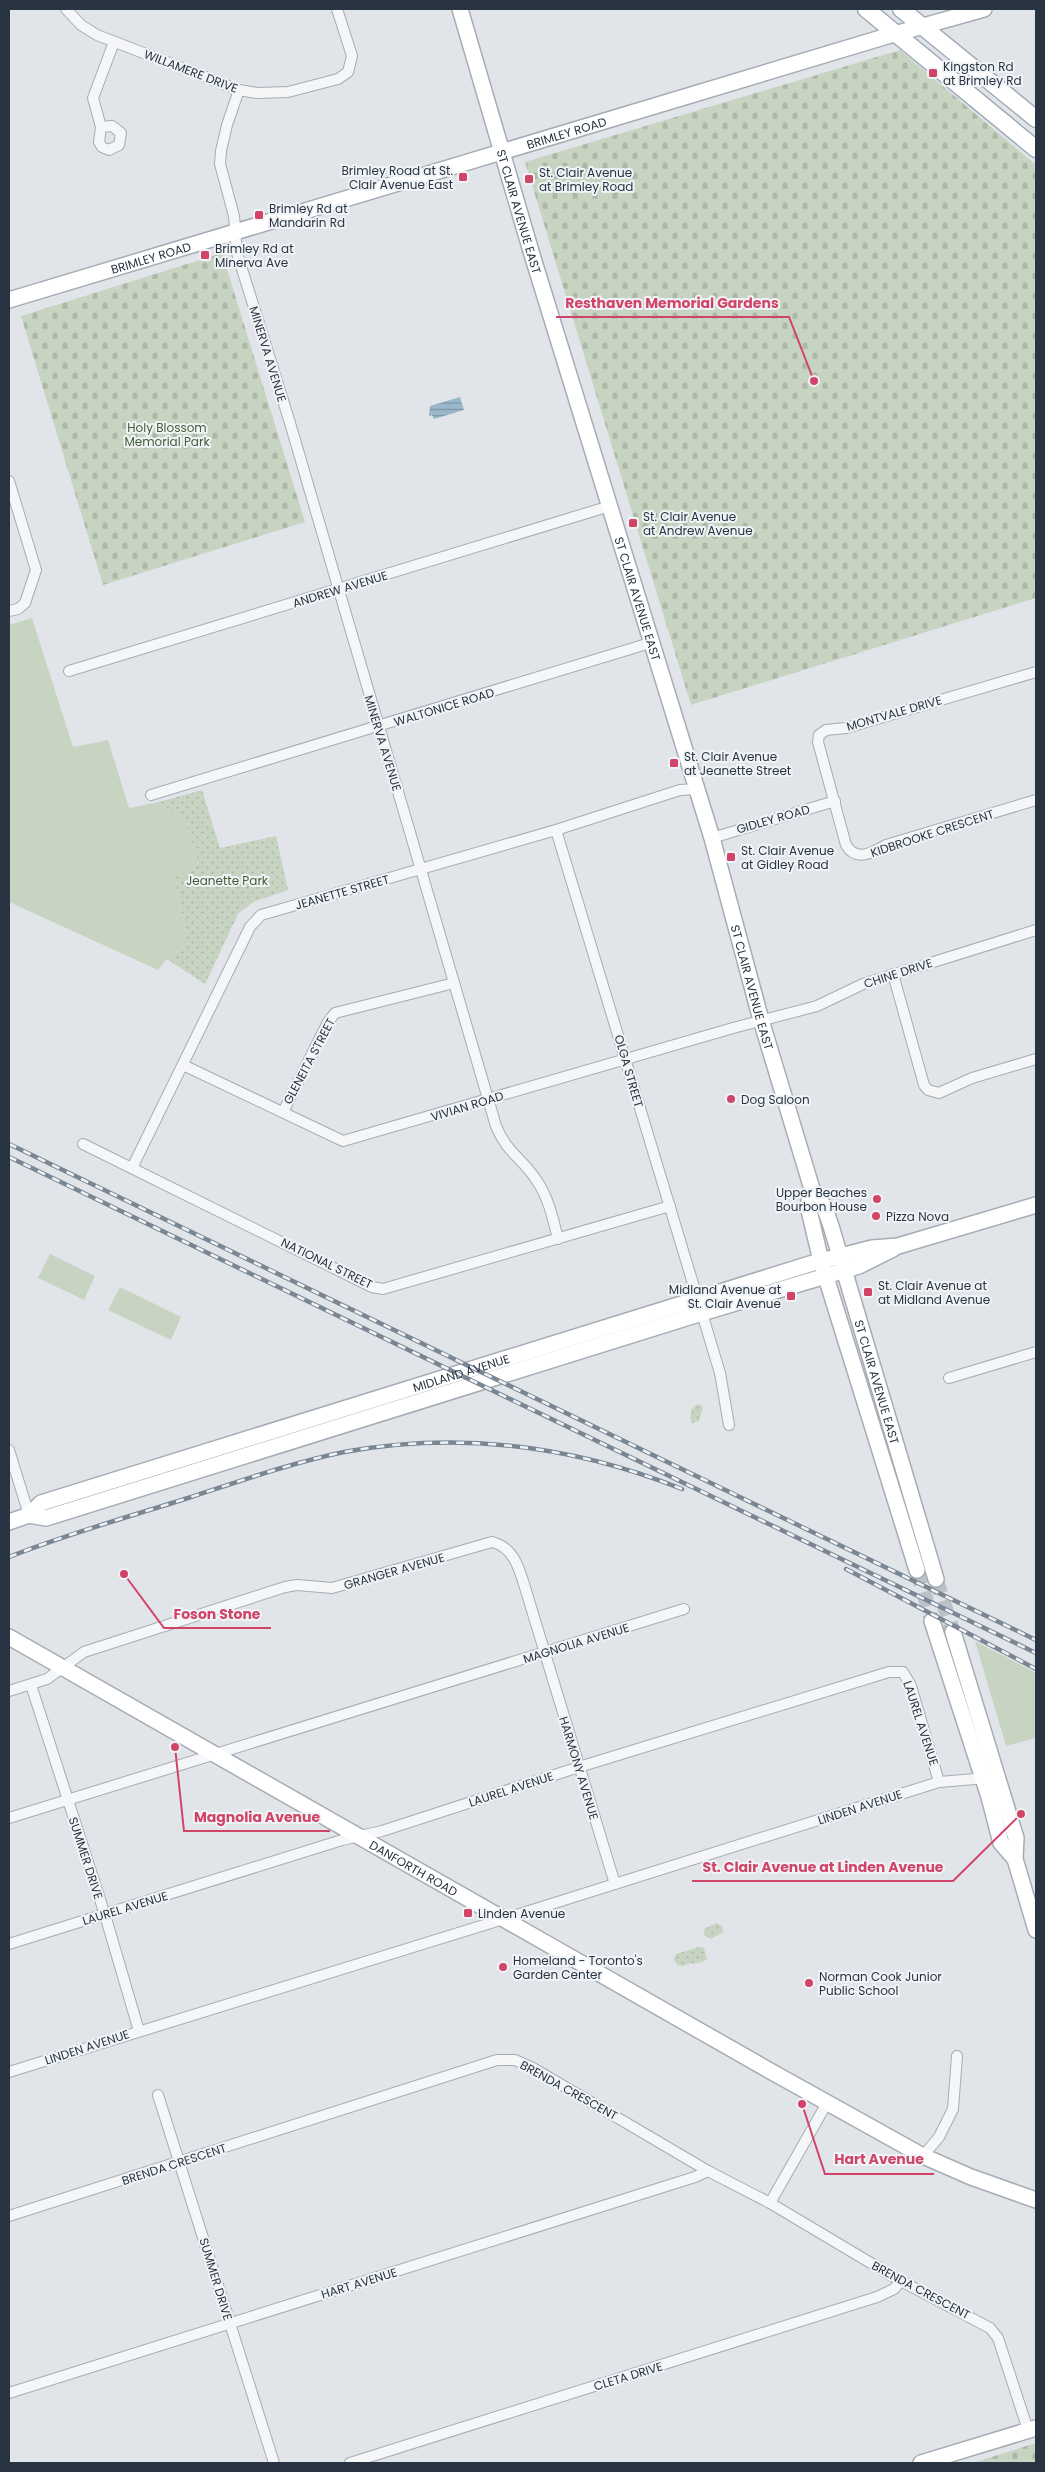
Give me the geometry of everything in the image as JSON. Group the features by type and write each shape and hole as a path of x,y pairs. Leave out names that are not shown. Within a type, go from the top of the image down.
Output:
{"main road":[{"name":"ST CLAIR AVENUE EAST","path":"460,9 650,643 712,838 761,1020 812,1189 824,1206 936,1579"},
{"path":"866,9 1036,148"},
{"path":"901,9 1036,119"},
{"name":"BRIMLEY ROAD","path":"9,300 897,33 984,9"},
{"name":"ST CLAIR AVENUE EAST","path":"812,1189 808,1206 823,1268 917,1570"},
{"name":"MIDLAND AVENUE","path":"9,1522 30,1515 46,1518 700,1306 841,1263 872,1248 898,1246 1036,1205"},
{"path":"932,1621 1001,1843 1015,1859"},
{"path":"953,1632 1016,1838 1015,1859 1036,1930"},
{"name":"DANFORTH ROAD","path":"9,1637 922,2156 971,2177 1036,2200"},
{"path":"921,2463 1032,2429"}],"street":[{"name":"WILLAMERE DRIVE","path":"66,9 82,25 114,42 239,90 257,93 288,92 338,79 348,72 352,56 337,9"},
{"path":"101,128 93,98 114,42"},
{"name":"MINERVA AVENUE","path":"239,90 221,151 222,178 234,216 237,252 290,423 337,590 489,1100 505,1146 537,1180 547,1198 558,1239"},
{"path":"9,481 36,570 25,603 18,609 9,611"},
{"name":"ANDREW AVENUE","path":"70,671 610,506"},
{"name":"WALTONICE ROAD","path":"152,796 650,643"},
{"name":"MONTVALE DRIVE","path":"835,801 818,747 818,738 822,732 846,728 1036,672"},
{"name":"JEANETTE STREET","path":"132,1168 250,927 257,917 556,830 680,790 696,789"},
{"name":"KIDBROOKE CRESCENT","path":"835,801 846,845 850,852 857,855 874,852 886,845 1036,800"},
{"name":"GIDLEY ROAD","path":"712,838 835,801"},
{"name":"OLGA STREET","path":"556,830 720,1373 729,1425"},
{"name":"CHINE DRIVE","path":"761,1020 818,1006 863,984 1036,930"},
{"path":"893,974 924,1085 928,1090 939,1092 972,1078 1036,1059"},
{"name":"GLENEITA STREET","path":"282,1112 328,1022 335,1013 454,983"},
{"name":"VIVIAN ROAD","path":"183,1065 343,1141 761,1020"},
{"name":"NATIONAL STREET","path":"83,1144 372,1287 383,1289 670,1206"},
{"path":"949,1378 1036,1352"},
{"path":"9,1450 30,1515"},
{"name":"GRANGER AVENUE","path":"9,1691 47,1679 84,1652 286,1587 297,1585 332,1588 492,1542 510,1550 515,1560 528,1594 544,1652"},
{"name":"MAGNOLIA AVENUE","path":"9,1818 684,1609"},
{"name":"HARMONY AVENUE","path":"544,1652 615,1884"},
{"name":"LAUREL AVENUE","path":"9,1944 382,1830 578,1767 900,1670 911,1686 939,1782"},
{"name":"SUMMER DRIVE","path":"31,1685 105,1915 139,2031"},
{"name":"LINDEN AVENUE","path":"9,2072 939,1782 982,1778 998,1779"},
{"path":"922,2156 932,2142 939,2137 953,2109 957,2056"},
{"name":"BRENDA CRESCENT","path":"9,2216 505,2059 515,2060 533,2068 708,2171 770,2203 902,2281 990,2328 1000,2343 1032,2429"},
{"name":"SUMMER DRIVE","path":"158,2095 274,2463"},
{"path":"770,2203 827,2103"},
{"name":"HART AVENUE","path":"9,2393 695,2177 708,2171"},
{"name":"CLETA DRIVE","path":"350,2463 877,2297 894,2289 902,2281"}],"green space":[{"path":"900,50 1036,165 1036,598 691,705 525,162"},
{"name":"Holy Blossom Memorial Park","path":"222,253 305,522 103,585 21,316"},
{"path":"32,618 73,747 108,740 129,808 159,802 186,823 199,864 175,877 188,943 167,959 158,970 9,902 9,625"},
{"name":"Jeanette Park","path":"202,790 220,848 276,836 288,890 253,902 238,914 205,984 167,959 188,943 175,877 199,864 186,823 159,802"},
{"path":"50,1254 95,1276 84,1300 38,1278"},
{"path":"120,1287 181,1317 171,1340 108,1310"},
{"path":"697,1404 703,1407 699,1421 692,1423 690,1418 692,1409"},
{"path":"975,1641 1036,1673 1036,1738 1006,1746"},
{"path":"717,1923 722,1926 723,1932 711,1939 704,1935 704,1929"},
{"path":"699,1947 704,1948 707,1959 683,1966 677,1965 674,1959 676,1954"},
{"path":"1036,2443 1036,2463 972,2463"}],"water":[{"path":"460,397 464,410 434,419 432,415 429,416 430,406"}],"tunnel":[{"path":"917,1570 932,1621"},
{"path":"936,1579 953,1632"}],"railway":[{"path":"9,1144 1036,1640"},
{"path":"9,1157 1036,1653"},
{"path":"9,1557 75,1533 285,1467 324,1456 387,1446 431,1443 516,1446 600,1462 682,1489"},
{"path":"846,1569 1036,1669"}],"place":[{"name":"Kingston Rd at Brimley Rd","path":"933,73"},
{"name":"Brimley Road at St. Clair Avenue East","path":"463,177"},
{"name":"St. Clair Avenue at Brimley Road","path":"529,179"},
{"name":"Brimley Rd at Mandarin Rd","path":"259,215"},
{"name":"Brimley Rd at Minerva Ave","path":"205,255"},
{"name":"Resthaven Memorial Gardens","path":"814,381"},
{"name":"St. Clair Avenue at Andrew Avenue","path":"633,523"},
{"name":"St. Clair Avenue at Jeanette Street","path":"674,763"},
{"name":"St. Clair Avenue at Gidley Road","path":"731,857"},
{"name":"Dog Saloon","path":"731,1099"},
{"name":"Upper Beaches Bourbon House","path":"877,1199"},
{"name":"Pizza Nova","path":"876,1216"},
{"name":"St. Clair Avenue at at Midland Avenue","path":"868,1292"},
{"name":"Midland Avenue at St. Clair Avenue","path":"791,1296"},
{"name":"Foson Stone","path":"124,1574"},
{"name":"Magnolia Avenue","path":"175,1747"},
{"name":"St. Clair Avenue at Linden Avenue","path":"1021,1814"},
{"name":"Linden Avenue","path":"468,1913"},
{"name":"Homeland - Toronto's Garden Center","path":"503,1967"},
{"name":"Norman Cook Junior Public School","path":"809,1983"},
{"name":"Hart Avenue","path":"802,2104"}]}
